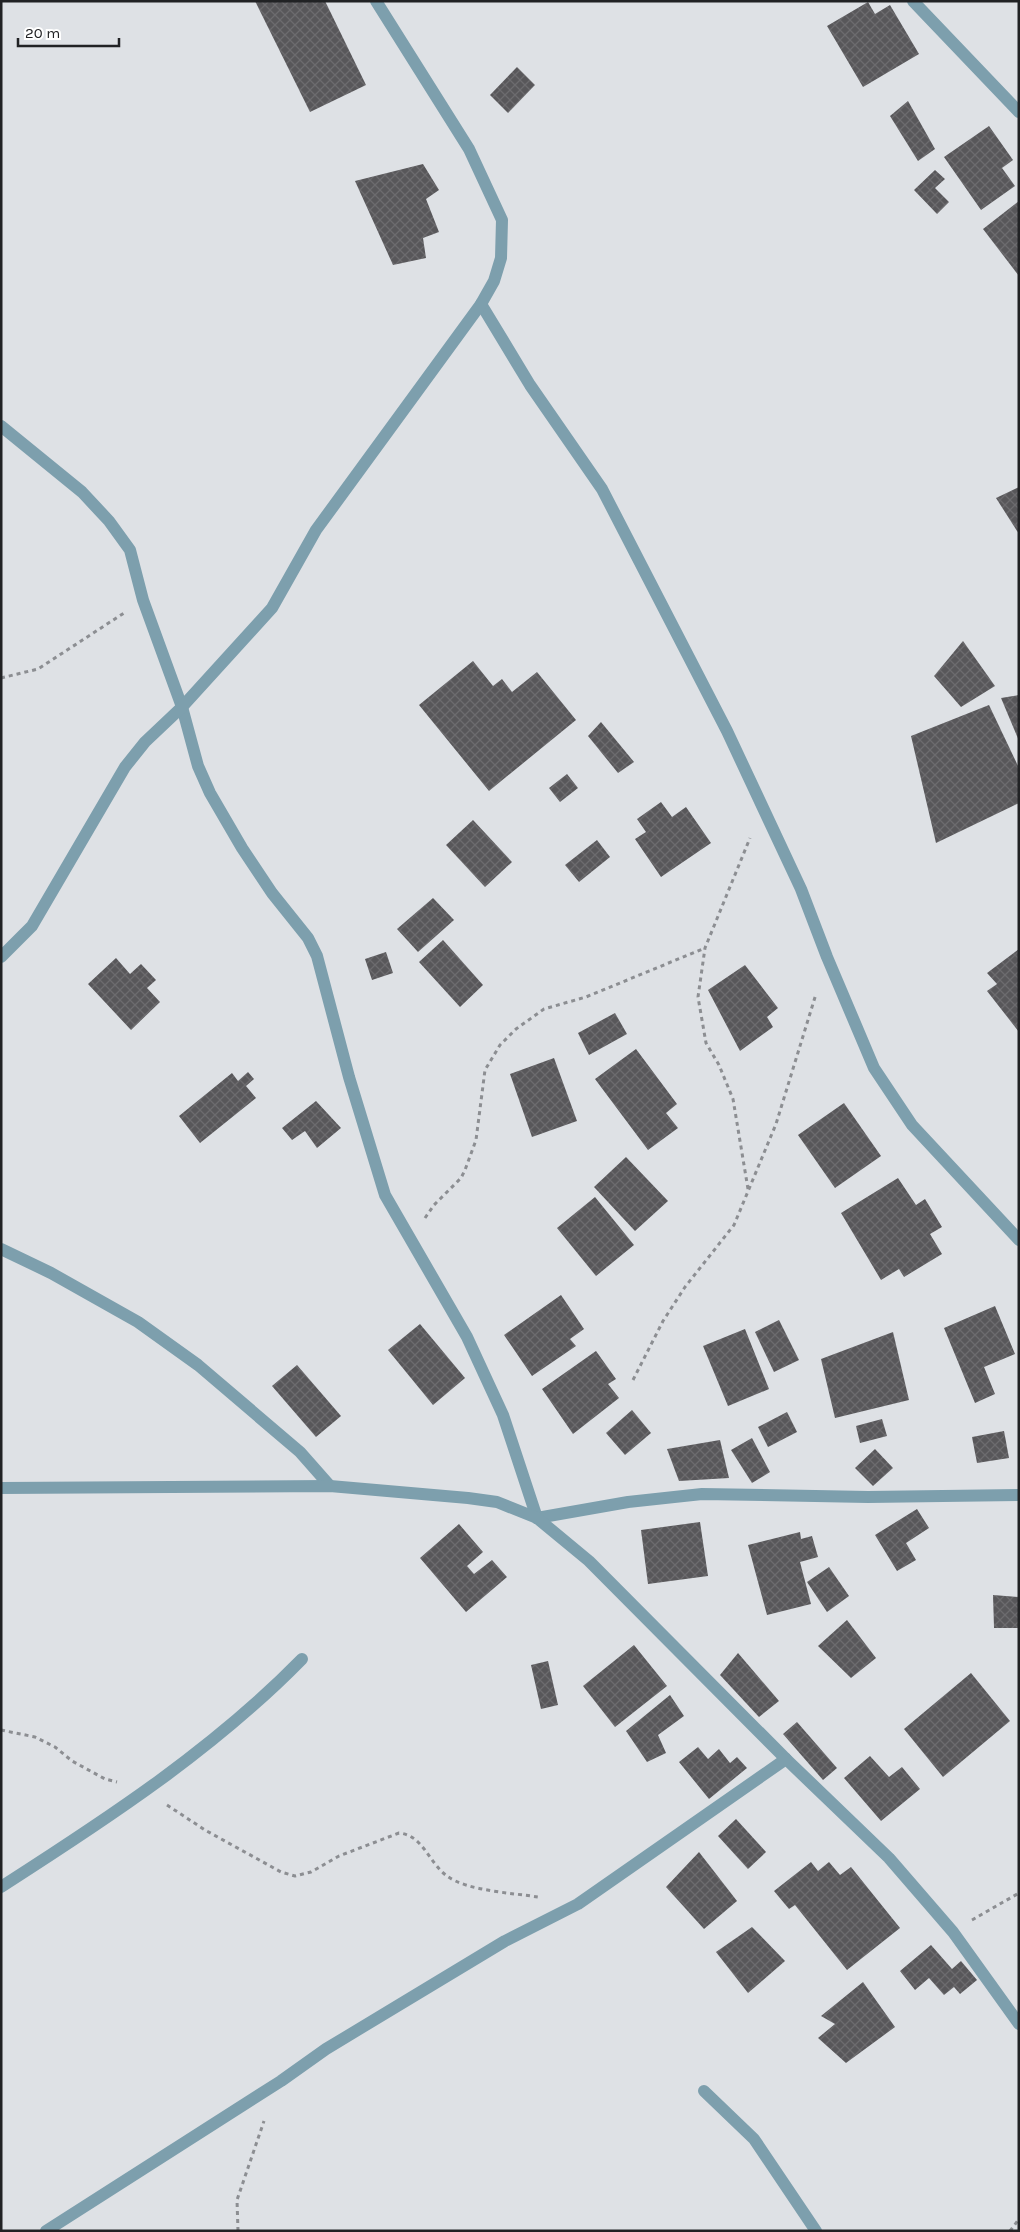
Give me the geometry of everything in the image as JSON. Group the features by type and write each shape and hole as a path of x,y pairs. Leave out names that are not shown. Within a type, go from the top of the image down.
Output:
{"street":[{"path":"1,958 32,926 125,767 145,742 182,707 272,608 316,530 482,304 494,281 501,258 502,220 469,149 376,1"},
{"path":"913,1 1019,112"},
{"path":"482,304 530,385 602,488 727,731 801,889 827,957 874,1068 912,1125 1019,1240"},
{"path":"1,426 82,492 116,529 130,550 143,600 182,707 198,766 210,793 242,848 272,893 308,938 317,956 349,1077 385,1195 467,1337 503,1415 538,1518"},
{"path":"1,1249 51,1273 138,1322 198,1365 300,1452 330,1486"},
{"path":"1,1488 330,1486 497,1502 538,1518 588,1561 888,1858 953,1932 1019,2024"},
{"path":"538,1518 628,1502 702,1494 868,1497 1019,1495"},
{"path":"1,1887 147,1791 272,1690 302,1659"},
{"path":"46,2231 281,2081 326,2050 505,1941 578,1904 786,1759"},
{"path":"704,2091 754,2139 816,2231"}],"path":[{"path":"1,678 38,669 143,600"},
{"path":"748,1191 732,1099 719,1065 706,1044 698,997 705,948 763,808"},
{"path":"420,1255 423,1223 428,1213 461,1178 466,1170 476,1140 486,1070 500,1045 516,1029 544,1008 586,997 705,948"},
{"path":"633,1380 668,1314 685,1288 734,1225 776,1124 827,957"},
{"path":"1,1730 35,1737 105,1779 147,1791 205,1830 281,1872 295,1876 311,1872 339,1856 399,1832 408,1833 415,1838 434,1864 448,1877 469,1886 578,1904"},
{"path":"953,1932 1019,1893"},
{"path":"238,2231 237,2200 256,2139 281,2081"},
{"path":"1010,2231 1019,2218"}],"building":[{"path":"255,1 325,1 366,85 310,112"},
{"path":"868,2 875,14 890,5 919,54 863,87 827,26"},
{"path":"517,67 535,85 508,113 490,95"},
{"path":"908,101 935,149 918,161 890,116"},
{"path":"989,126 1013,160 1002,168 1015,186 981,210 944,157"},
{"path":"423,164 439,190 426,199 439,232 423,238 426,258 393,265 355,181"},
{"path":"935,170 945,179 935,188 949,202 937,214 914,190"},
{"path":"1019,201 1019,276 983,229"},
{"path":"1019,487 1019,534 996,498"},
{"path":"963,641 995,686 961,707 934,676"},
{"path":"473,661 493,686 502,679 512,692 537,672 576,720 489,791 419,705"},
{"path":"1019,695 1019,741 1001,698"},
{"path":"989,705 1019,768 1019,803 936,843 911,736"},
{"path":"601,722 634,762 618,773 588,736"},
{"path":"567,774 578,788 560,802 549,788"},
{"path":"661,802 672,817 686,807 711,843 661,877 635,839 646,832 637,819"},
{"path":"473,820 512,862 485,887 446,845"},
{"path":"597,840 610,857 579,882 565,865"},
{"path":"433,898 454,920 418,952 397,929"},
{"path":"443,940 483,985 460,1007 419,962"},
{"path":"1019,949 1019,1032 987,991 997,984 987,973"},
{"path":"386,952 393,973 372,980 365,959"},
{"path":"116,958 130,974 141,964 156,980 147,988 160,1002 131,1030 88,984"},
{"path":"745,965 778,1008 767,1017 773,1027 740,1051 708,990"},
{"path":"615,1013 627,1034 589,1055 578,1033"},
{"path":"636,1049 677,1104 666,1113 678,1128 648,1150 595,1079"},
{"path":"554,1058 577,1121 532,1137 510,1074"},
{"path":"248,1072 254,1079 246,1086 256,1098 200,1143 179,1116 232,1073 238,1081"},
{"path":"316,1101 341,1128 317,1148 305,1131 292,1140 282,1128"},
{"path":"844,1103 881,1156 835,1188 798,1135"},
{"path":"626,1157 668,1201 635,1231 594,1187"},
{"path":"898,1178 916,1205 925,1199 942,1227 930,1234 942,1254 904,1277 899,1269 881,1280 841,1213"},
{"path":"595,1197 634,1245 596,1276 557,1228"},
{"path":"561,1295 584,1329 570,1339 576,1346 532,1376 504,1335"},
{"path":"995,1306 1015,1354 984,1367 995,1394 975,1403 944,1328"},
{"path":"779,1320 799,1360 774,1372 755,1332"},
{"path":"420,1324 465,1378 433,1405 388,1350"},
{"path":"745,1329 769,1389 728,1406 703,1346"},
{"path":"893,1332 909,1400 835,1418 821,1359"},
{"path":"596,1351 616,1379 608,1384 619,1398 573,1434 542,1389"},
{"path":"297,1365 341,1416 316,1437 272,1386"},
{"path":"632,1410 651,1433 625,1455 606,1433"},
{"path":"787,1412 797,1432 768,1447 758,1427"},
{"path":"882,1419 887,1436 860,1443 856,1426"},
{"path":"1004,1431 1009,1458 977,1463 972,1437"},
{"path":"752,1438 770,1472 752,1483 731,1450"},
{"path":"720,1440 729,1478 679,1481 667,1449"},
{"path":"875,1449 893,1468 873,1486 855,1468"},
{"path":"917,1509 929,1528 906,1543 916,1560 897,1571 875,1535"},
{"path":"700,1522 708,1576 648,1584 641,1530"},
{"path":"459,1524 483,1552 467,1566 474,1574 492,1560 507,1577 466,1612 420,1558"},
{"path":"800,1532 801,1539 812,1536 818,1557 800,1562 811,1604 767,1615 748,1545"},
{"path":"829,1567 849,1596 827,1612 807,1582"},
{"path":"993,1595 1019,1597 1019,1628 994,1628"},
{"path":"847,1620 876,1658 851,1678 818,1646"},
{"path":"634,1645 667,1686 615,1727 583,1686"},
{"path":"738,1653 779,1701 759,1717 720,1675"},
{"path":"548,1661 558,1705 541,1709 531,1665"},
{"path":"971,1673 1010,1721 943,1777 904,1729"},
{"path":"670,1695 684,1716 658,1735 666,1753 647,1762 626,1731"},
{"path":"797,1722 837,1768 823,1780 783,1734"},
{"path":"698,1747 708,1759 719,1749 730,1763 737,1757 747,1768 709,1799 679,1762"},
{"path":"870,1756 889,1777 902,1767 920,1789 881,1821 844,1778"},
{"path":"736,1819 766,1852 748,1869 718,1836"},
{"path":"699,1852 737,1901 704,1929 666,1887"},
{"path":"811,1862 818,1871 829,1862 840,1875 851,1867 900,1928 847,1970 795,1905 789,1909 774,1891"},
{"path":"752,1927 785,1961 748,1993 716,1952"},
{"path":"931,1945 952,1969 961,1961 977,1980 960,1994 954,1987 944,1995 929,1978 915,1990 900,1971"},
{"path":"863,1982 895,2027 846,2063 818,2038 835,2024 821,2016"}]}
